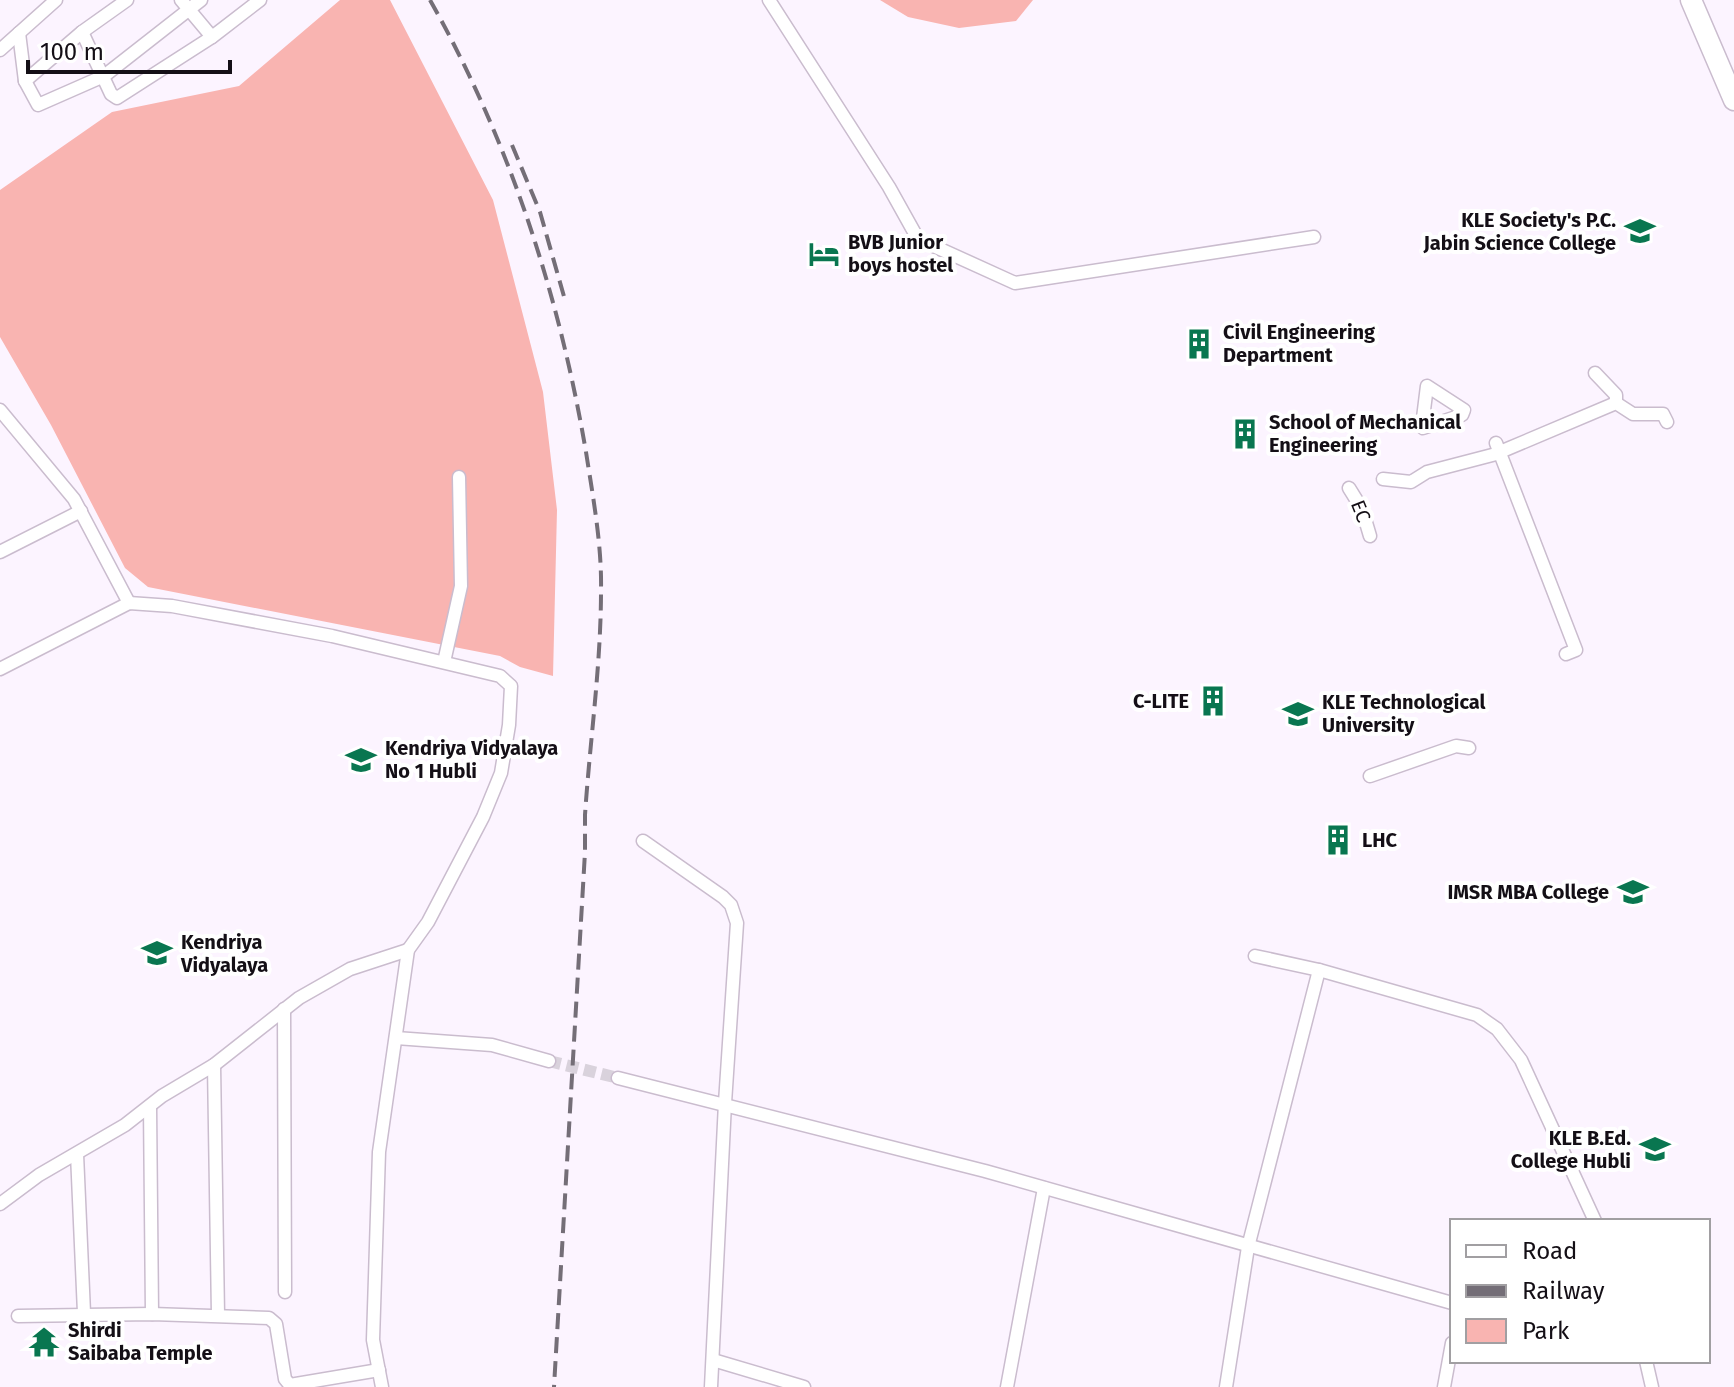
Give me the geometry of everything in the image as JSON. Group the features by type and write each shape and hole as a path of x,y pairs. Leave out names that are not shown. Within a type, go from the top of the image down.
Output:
{"main road":[{"path":"1691,0 1734,100"}],"street":[{"path":"0,50 56,0"},
{"path":"25,81 82,32 127,0"},
{"path":"19,33 25,81 38,105 104,76 186,5 201,0"},
{"path":"82,32 113,96 120,98 212,37 260,0"},
{"path":"769,0 889,187 918,239 1015,283 1314,237"},
{"path":"186,5 212,37"},
{"path":"1595,373 1616,395 1616,403"},
{"path":"1616,403 1633,414 1663,414 1667,422"},
{"path":"1383,479 1411,482 1427,472 1499,449 1616,403"},
{"path":"0,410 74,499 129,603"},
{"path":"1499,449 1576,650 1566,654"},
{"path":"444,662 461,586 459,477"},
{"name":"EC","path":"1349,488 1362,509 1370,536"},
{"path":"0,552 81,511"},
{"path":"0,669 129,603 172,606 332,636 500,676 508,681 512,689 501,773 483,817 428,922 408,950 379,1152 373,1340 382,1387"},
{"path":"1370,776 1456,746 1469,748"},
{"path":"643,841 723,897 736,915 737,923 711,1387"},
{"path":"0,1204 39,1175 125,1125 214,1065 299,998 350,969 408,950"},
{"path":"1255,956 1319,970 1477,1015 1497,1029 1521,1060 1594,1219"},
{"path":"1226,1387 1248,1247 1319,970"},
{"path":"284,1009 285,1292"},
{"path":"396,1038 492,1045 549,1061"},
{"path":"214,1065 218,1315"},
{"path":"618,1078 725,1103 1044,1188 1450,1302"},
{"path":"150,1106 152,1314"},
{"path":"77,1154 84,1313"},
{"path":"1007,1387 1044,1188"},
{"path":"18,1316 84,1313 269,1318 274,1322 285,1379 290,1385 379,1370"},
{"path":"1444,1387 1450,1354"},
{"path":"713,1360 804,1387"},
{"path":"1646,1363 1652,1387"}],"green space":[{"path":"340,0 390,0 493,200 543,392 557,510 553,676 520,667 500,656 148,587 125,568 51,425 0,337 0,190 112,112 239,86"},
{"path":"880,0 1033,0 1016,21 959,28 908,17"}],"tunnel":[{"path":"549,1061 618,1078"}],"railway":[{"path":"430,0 484,107 528,219 546,276 575,393 599,539 601,619 585,815 554,1387"},
{"path":"512,145 540,212 565,300"}],"place":[{"name":"KLE Society's P.C. Jabin Science College","path":"1640,231"},
{"name":"BVB Junior boys hostel","path":"824,254"},
{"name":"Civil Engineering Department","path":"1199,344"},
{"name":"School of Mechanical Engineering","path":"1245,434"},
{"name":"C-LITE","path":"1213,701"},
{"name":"KLE Technological University","path":"1298,714"},
{"name":"Kendriya Vidyalaya No 1 Hubli","path":"361,760"},
{"name":"LHC","path":"1338,840"},
{"name":"IMSR MBA College","path":"1633,892"},
{"name":"Kendriya Vidyalaya","path":"157,953"},
{"name":"KLE B.Ed. College Hubli","path":"1655,1149"},
{"name":"Shirdi Saibaba Temple","path":"44,1342"}]}
